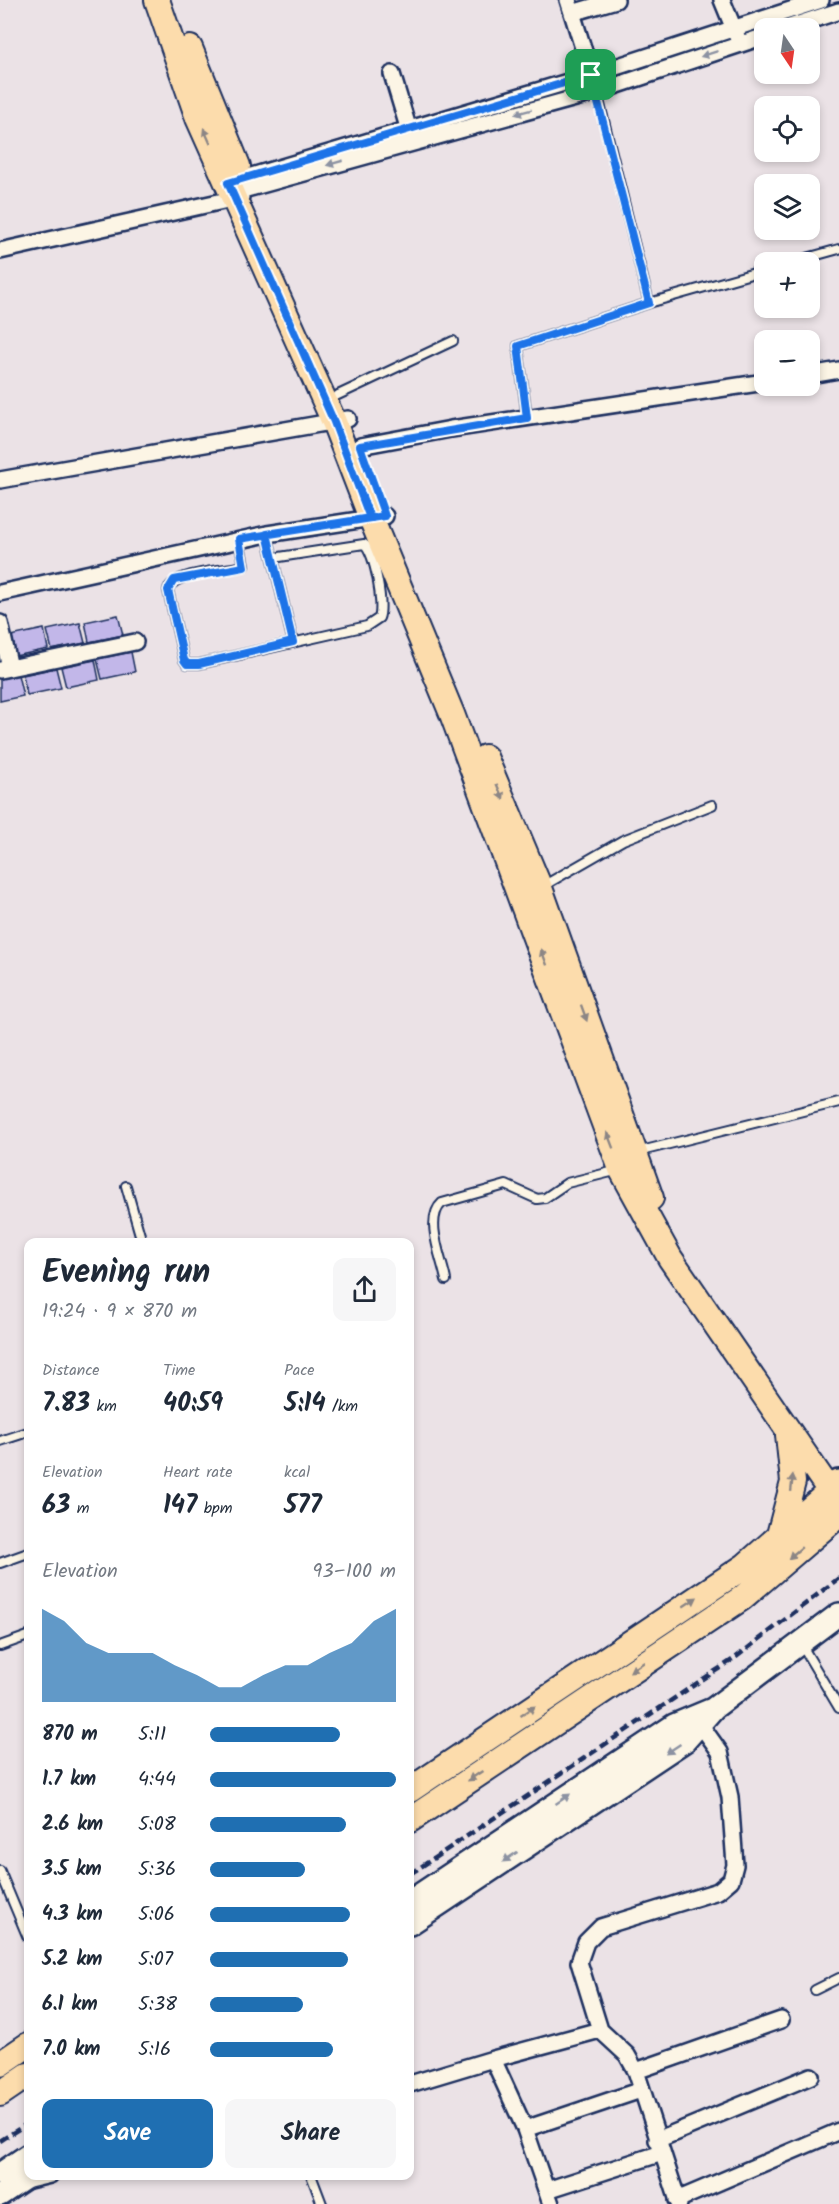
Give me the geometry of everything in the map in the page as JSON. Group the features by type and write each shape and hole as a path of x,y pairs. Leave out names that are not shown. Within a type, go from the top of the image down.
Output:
{"main road":[{"path":"157,0 190,96 239,189 338,395 341,420 360,446 378,517 540,888 670,1258 788,1430 837,1494"},
{"path":"174,0 239,189 341,420 452,714 652,1199 837,1494"},
{"path":"779,1535 793,1482 788,1430"},
{"path":"414,1787 745,1566 779,1535 837,1494"},
{"path":"414,1817 742,1598 837,1494"},
{"path":"0,2064 24,2048"},
{"path":"0,2094 24,2078"}],"street":[{"path":"597,92 570,6 616,0"},
{"path":"722,0 737,37"},
{"path":"410,135 597,92 737,37 821,0"},
{"path":"818,18 839,11"},
{"path":"0,251 239,189 591,75 737,37 754,36"},
{"path":"392,74 410,135"},
{"path":"820,373 839,370"},
{"path":"360,446 754,384"},
{"path":"0,480 341,420"},
{"path":"0,593 239,539 378,517"},
{"path":"0,623 5,669 135,642"},
{"path":"414,1921 685,1741 714,1708 839,1614"},
{"path":"414,1898 674,1725 714,1708"},
{"path":"700,1724 720,1752 730,1797 735,1865 730,1880 718,1892 601,1927 586,1942 579,1962 600,2030 627,2055 636,2071 678,2202 839,2131"},
{"path":"636,2071 781,2020"},
{"path":"414,2083 600,2030"},
{"path":"493,2059 525,2129 549,2197 811,2076"},
{"path":"525,2129 641,2090"},
{"path":"9,2186 24,2162"},
{"path":"9,2186 31,2180"}],"lane":[{"path":"597,92 649,303"},
{"path":"820,254 839,249"},
{"path":"527,418 518,346 649,303 754,273"},
{"path":"338,395 453,341"},
{"path":"267,534 293,642"},
{"path":"239,539 244,567 180,577 169,586 184,660 187,664 199,664 366,626 380,618 382,603 371,555 364,544 273,558"},
{"path":"540,888 623,840 712,805"},
{"path":"446,1280 434,1223 436,1208 442,1203 506,1185 537,1199 545,1198 567,1183 667,1145 839,1102"},
{"path":"126,1186 141,1238"},
{"path":"0,1441 24,1433"},
{"path":"0,1563 24,1554"},
{"path":"0,1646 24,1637"},
{"path":"801,1643 839,1708"},
{"path":"0,1871 24,1928"},
{"path":"815,1990 839,1978"},
{"path":"313,2180 322,2204"}],"building":[{"path":"118,615 123,635 89,642 85,622"},
{"path":"80,623 85,643 52,650 47,630"},
{"path":"44,629 48,649 15,656 11,636"},
{"path":"131,652 135,672 102,679 97,659"},
{"path":"95,660 99,680 66,687 61,667"},
{"path":"56,668 61,688 27,695 23,675"},
{"path":"18,675 23,696 0,701 0,679"}],"railway":[{"path":"414,1871 735,1658 839,1578"},
{"path":"0,2141 24,2126"}],"route":[{"path":"591,75 450,115 228,183 334,422 370,518 267,534 239,539 244,567 180,577 174,580 168,590 184,660 187,664 199,664 293,642 267,534 385,516 360,446 527,418 518,346 649,303 591,75"}]}
